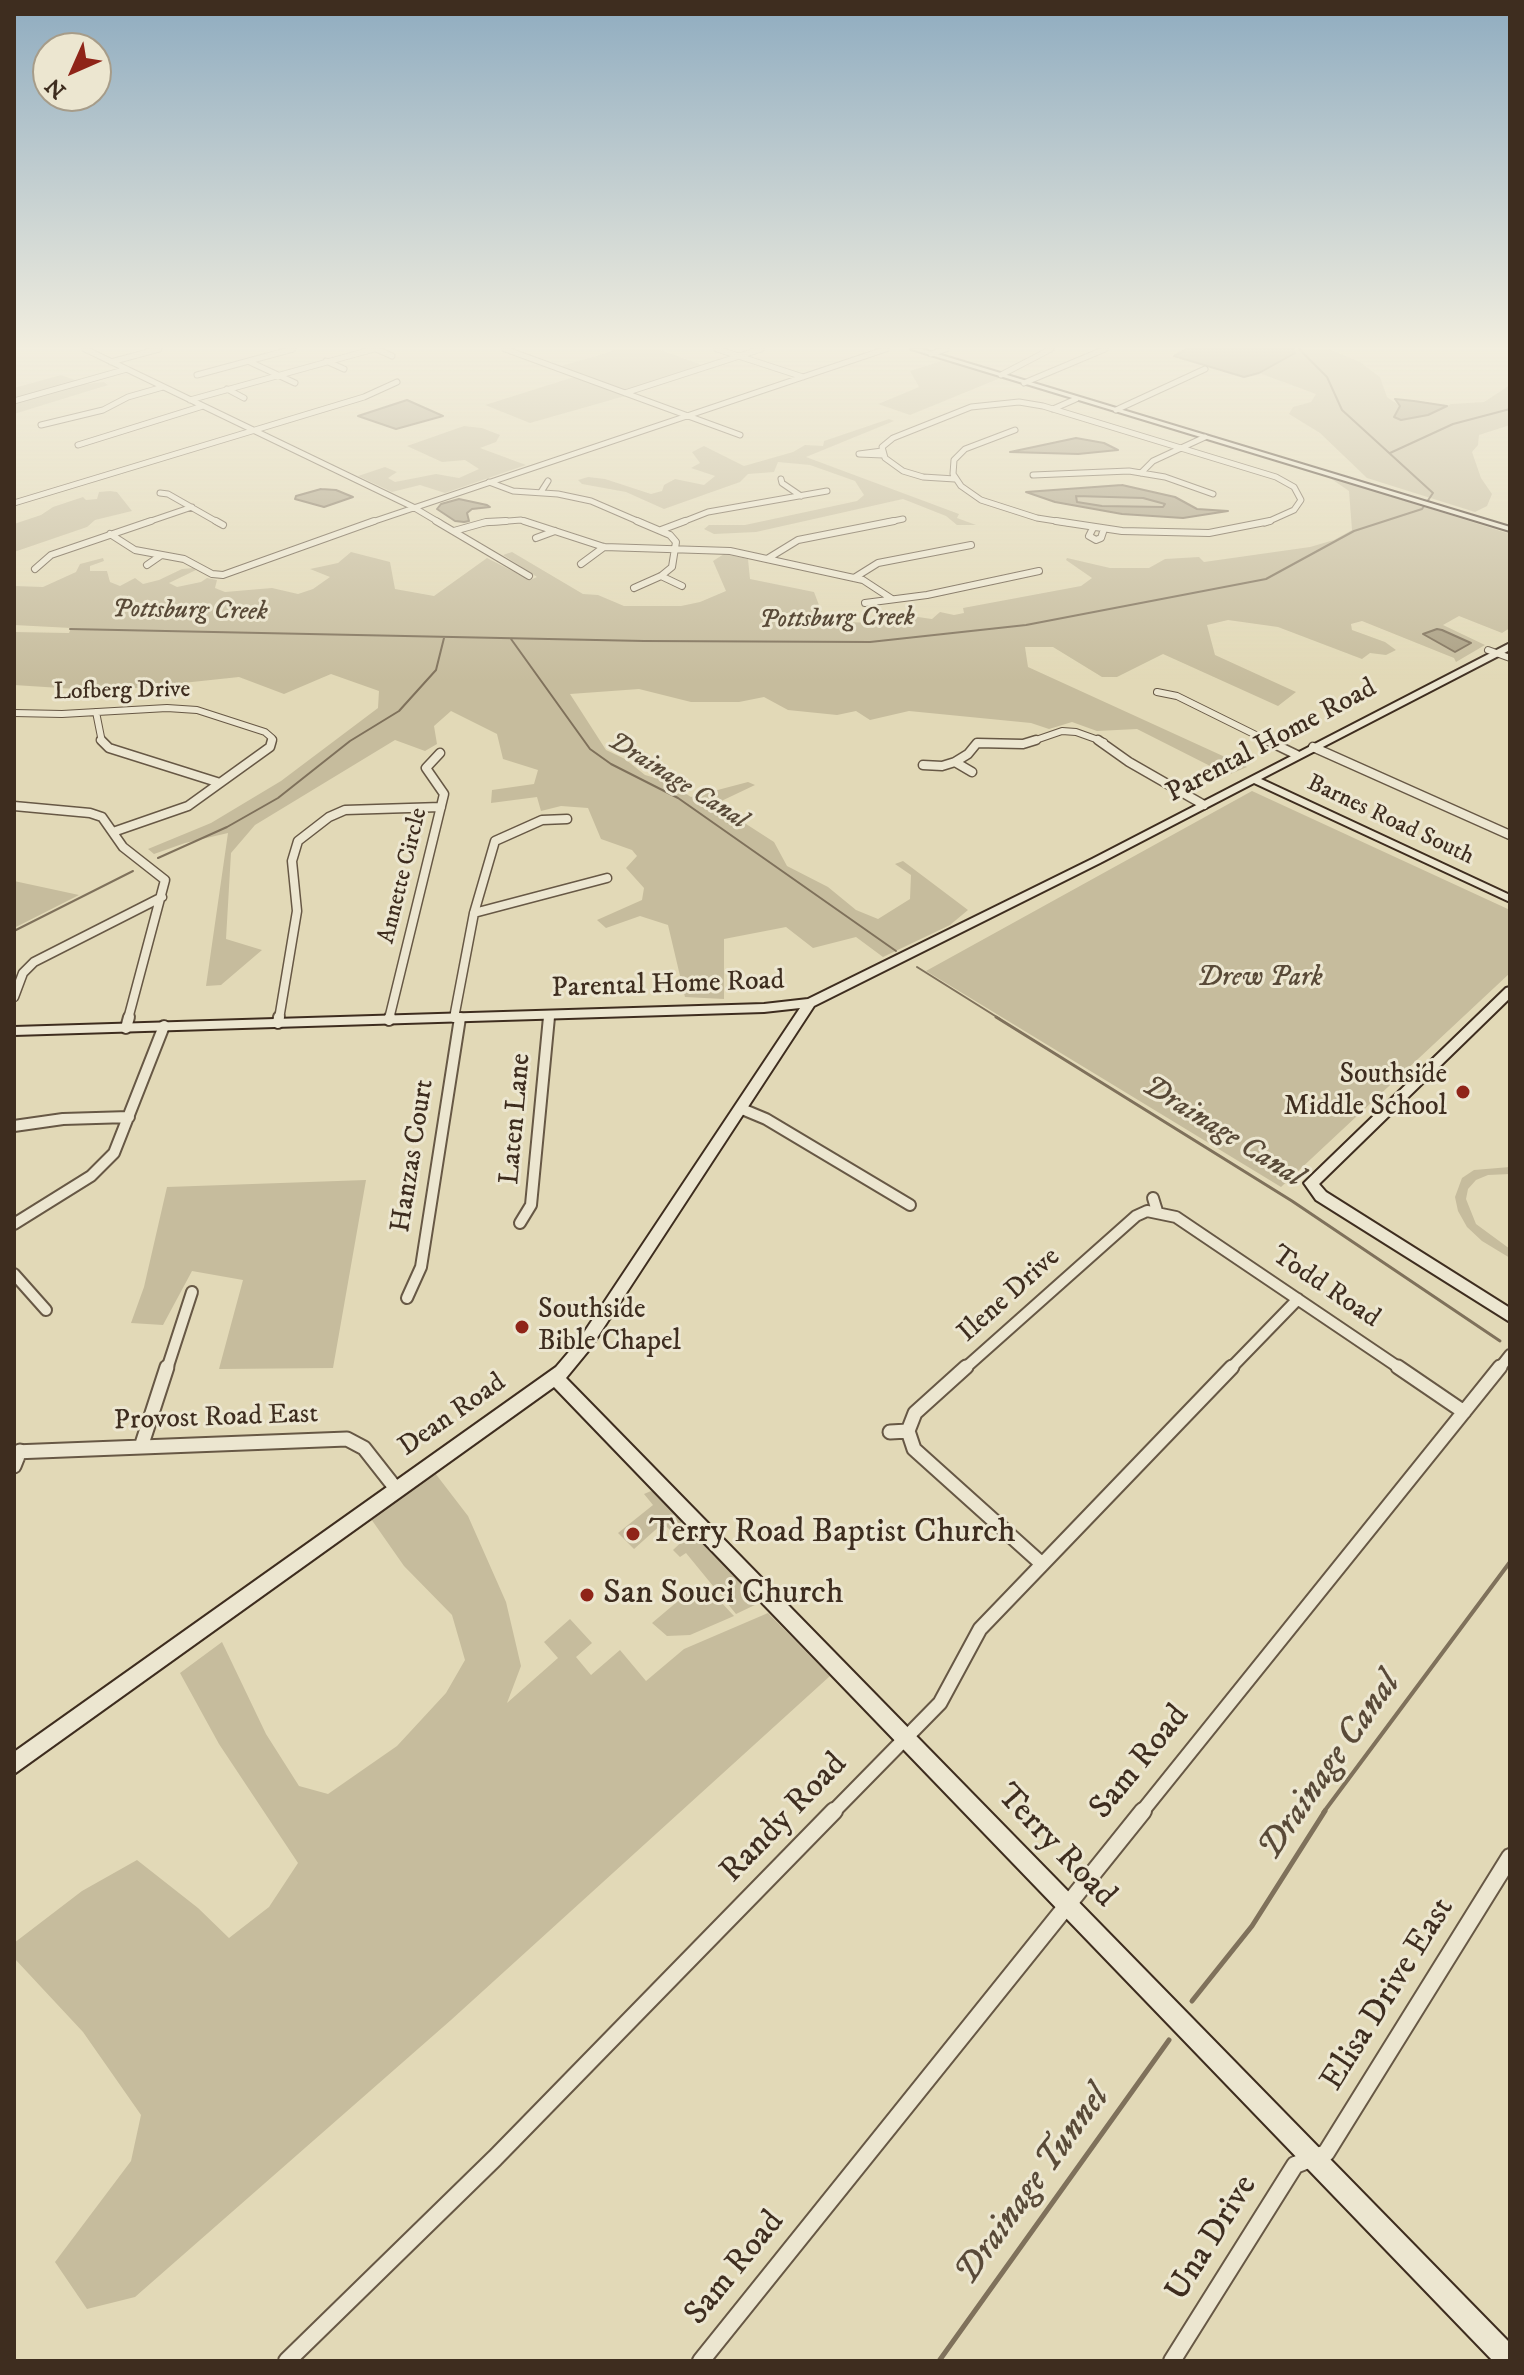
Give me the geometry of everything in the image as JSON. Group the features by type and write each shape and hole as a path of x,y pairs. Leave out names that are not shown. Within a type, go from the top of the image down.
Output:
{"main road":[{"path":"1284,460 1510,529"},
{"name":"Parental Home Road","path":"14,1031 764,1008 810,1003 1204,805 1439,682 1508,641"},
{"name":"Barnes Road South","path":"1253,779 1510,899"},
{"path":"1510,991 1313,1178 1313,1188 1321,1196 1510,1316"},
{"name":"Dean Road","path":"14,1764 556,1378 584,1345 810,1003"},
{"name":"Terry Road","path":"556,1378 1510,2361"}],"street":[{"path":"14,503 155,460"},
{"path":"314,460 413,507 529,576"},
{"path":"110,534 135,550 184,559 218,576 555,460"},
{"path":"889,460 892,465 909,473 955,479 974,496 999,507 1052,522 1093,528 1186,534 1222,532 1265,523 1294,510 1301,496 1294,487 1276,477 1220,460"},
{"path":"955,460 952,464 955,479"},
{"path":"1141,473 1155,460"},
{"path":"1033,475 1097,470 1141,473 1175,480 1213,494"},
{"path":"781,479 782,483 801,496"},
{"path":"541,492 548,481"},
{"path":"489,482 513,491 541,492 591,501 674,538 676,549 672,567 661,576 634,588"},
{"path":"661,530 708,512 827,491"},
{"path":"160,493 223,525"},
{"path":"35,569 51,555 192,507"},
{"path":"767,559 787,545 805,538 903,519"},
{"path":"454,531 486,522 512,520 536,523 578,541 604,547 721,550 854,578 874,584 892,599"},
{"path":"1093,528 1089,536 1096,540 1101,538 1104,529"},
{"path":"536,538 555,531"},
{"path":"854,578 878,563 971,545"},
{"path":"581,564 604,547"},
{"path":"147,565 160,556"},
{"path":"865,603 1039,571"},
{"path":"661,576 682,586"},
{"path":"1492,652 1510,658"},
{"path":"1157,692 1177,696 1297,755"},
{"name":"Lofberg Drive","path":"14,713 157,708 197,710 265,732 272,738 270,747 220,783"},
{"path":"96,712 101,741 109,748 220,783"},
{"path":"923,765 942,766 955,762 968,754 977,743 1023,744 1062,731 1076,732 1105,742 1129,762 1204,805"},
{"path":"1313,747 1510,835"},
{"name":"Annette Circle","path":"389,1020 441,807 443,790 426,768 440,753"},
{"path":"955,762 972,772"},
{"path":"113,832 179,810 220,783"},
{"path":"14,806 97,815 106,821 123,847 165,880 126,1028"},
{"path":"278,1023 297,911 292,861 298,841 329,817 345,810 441,807"},
{"name":"Hanzas Court","path":"407,1298 421,1267 474,913 489,853 495,841 502,836 542,820 567,819"},
{"path":"474,913 607,878"},
{"path":"14,997 23,973 34,962 162,897"},
{"name":"Laten Lane","path":"520,1223 531,1205 549,1015"},
{"path":"14,1224 99,1170 120,1143 164,1026"},
{"path":"742,1109 766,1119 910,1205"},
{"path":"14,1126 63,1119 129,1117"},
{"path":"1153,1198 1157,1211"},
{"name":"Todd Road","path":"1157,1211 1176,1217 1464,1412"},
{"name":"Ilene Drive","path":"908,1431 915,1413 1136,1216 1157,1211"},
{"path":"14,1274 46,1310"},
{"path":"141,1447 192,1292"},
{"name":"Randy Road","path":"287,2361 484,2169 905,1739 948,1692 980,1629 1298,1299"},
{"name":"Sam Road","path":"701,2361 1510,1355"},
{"path":"890,1432 908,1431 914,1449 1042,1564"},
{"name":"Provost Road East","path":"17,1452 347,1439 364,1448 397,1490"},
{"path":"14,1466 17,1452"},
{"name":"Elisa Drive East","path":"1313,2159 1326,2153 1510,1857"},
{"name":"Una Drive","path":"1172,2361 1295,2165 1313,2159"}],"green space":[{"path":"437,460 512,460 526,465 445,493 420,485 392,492 358,476 385,467 397,472 388,478 395,482 436,474 459,478 479,469 465,460"},
{"path":"698,460 732,460 744,466 766,460 814,460 959,514 957,518 976,525 957,525 946,516 903,499 756,532 714,534 704,529 709,525 745,525 857,501 864,495 855,481 810,465 778,462 774,472 748,474 740,482 664,509 626,492 582,484 578,480 588,477 605,479 651,494 662,491 664,485 675,479 704,485 715,476 691,468 700,463"},
{"path":"1348,460 1475,460 1481,478 1492,494 1487,506 1475,512 1367,478"},
{"path":"1327,476 1510,534 1510,628 1502,633 1459,616 1443,625 1485,645 1456,662 1454,658 1362,621 1351,624 1352,630 1385,642 1396,650 1386,655 1370,653 1362,659 1278,627 1228,620 1207,625 1215,655 1296,692 1278,706 1163,654 1117,677 1102,677 1053,647 1025,647 1028,667 1247,767 1228,775 1137,729 1097,731 1072,722 1049,729 1031,723 909,711 870,720 856,711 837,715 788,710 764,697 739,702 691,702 639,689 570,694 606,750 625,759 645,775 666,781 691,797 748,782 755,785 715,804 774,842 787,866 828,887 856,910 878,919 910,899 911,875 895,864 903,861 968,910 950,925 883,957 856,937 813,948 786,927 724,939 724,999 685,997 668,925 640,916 606,928 597,920 642,900 644,888 626,868 637,856 632,850 601,839 588,808 561,806 541,811 537,797 491,803 492,790 534,784 538,770 503,759 497,734 451,711 434,726 437,744 425,751 395,740 255,825 231,853 226,939 262,950 221,985 206,986 228,833 154,854 148,849 211,823 281,781 378,708 379,691 331,674 284,694 239,677 107,691 14,685 14,632 69,633 71,628 14,625 14,586 43,587 76,572 80,564 103,558 104,561 90,566 90,571 107,571 110,582 120,586 135,578 143,584 182,569 193,568 196,570 169,583 177,587 207,578 217,580 215,588 225,592 272,588 298,594 313,589 330,577 310,569 338,563 351,552 390,562 395,589 434,596 487,558 530,580 537,577 503,555 512,552 583,594 598,595 624,606 681,606 726,591 713,561 724,554 748,559 750,579 814,592 822,613 842,622 879,623 904,615 932,619 940,612 954,615 964,613 963,608 1081,586 1092,578 1067,558 1110,568 1149,568 1165,559 1199,557 1204,562 1310,547 1334,540 1352,530 1349,491"},
{"path":"99,492 117,492 132,511 95,520 87,527 14,552 14,524 41,515 53,507 83,497 86,500 97,499"},
{"path":"1075,496 1143,498 1165,504 1164,507 1102,506 1077,502"},
{"name":"Drew Park","path":"1252,791 1510,910 1510,973 1281,1187 926,971"},
{"path":"14,881 79,895 14,928"},
{"path":"1510,1167 1510,1174 1488,1175 1476,1180 1468,1189 1466,1199 1476,1224 1510,1249 1510,1258 1482,1241 1467,1227 1458,1211 1455,1197 1462,1178 1474,1170"},
{"path":"366,1180 333,1368 219,1369 243,1280 192,1271 163,1325 131,1323 144,1287 167,1187"},
{"path":"435,1473 468,1516 506,1602 521,1666 507,1703 558,1658 544,1642 570,1619 592,1643 576,1657 591,1675 620,1650 646,1681 684,1649 768,1613 830,1676 451,2020 135,2297 87,2309 55,2262 131,2161 141,2115 83,2032 14,1958 14,1943 82,1891 137,1860 198,1908 229,1938 269,1907 298,1863 219,1744 180,1673 222,1642 266,1734 299,1786 328,1794 397,1746 446,1693 465,1660 452,1615 404,1566 369,1516"},
{"path":"651,1491 661,1495 682,1522 671,1531 663,1523 634,1549 618,1533 653,1505 644,1494"},
{"path":"690,1534 699,1536 759,1603 736,1614 686,1553 680,1557 673,1550"},
{"path":"697,1585 706,1586 734,1616 690,1635 667,1636 652,1623"}],"shaded area":[{"path":"1122,485 1175,497 1197,509 1228,511 1183,518 1122,514 1055,502 1026,492","holes":["1076,496 1143,498 1165,504 1163,507 1102,506 1077,502"]},
{"path":"321,489 336,490 353,497 324,507 295,499 296,496"},
{"path":"459,499 490,507 472,509 467,513 469,521 464,522 455,521 437,509 441,504"},
{"path":"1437,629 1471,643 1455,652 1423,634"}],"waterway":[{"name":"Pottsburg Creek","path":"70,629 644,641 870,642 1026,625 1266,579 1354,531 1422,509 1433,493 1397,460"},
{"name":"Drainage Canal","path":"158,858 227,827 278,798 350,741 399,711 436,670 444,638"},
{"name":"Drainage Canal","path":"511,639 590,749 611,764 678,798 896,951"},
{"name":"Drainage Canal","path":"14,931 133,871"},
{"name":"Drainage Canal","path":"917,967 1000,1019"},
{"name":"Drainage Canal","path":"996,1017 1292,1201 1500,1341"},
{"name":"Drainage Canal","path":"1323,1813 1510,1562"},
{"name":"Drainage Canal","path":"1192,2001 1252,1926 1325,1811"},
{"name":"Drainage Tunnel","path":"939,2361 1169,2040"}],"place":[{"name":"Southside Middle School","path":"1463,1092"},
{"name":"Southside Bible Chapel","path":"522,1327"},
{"name":"Terry Road Baptist Church","path":"633,1534"},
{"name":"San Souci Church","path":"587,1595"}]}
